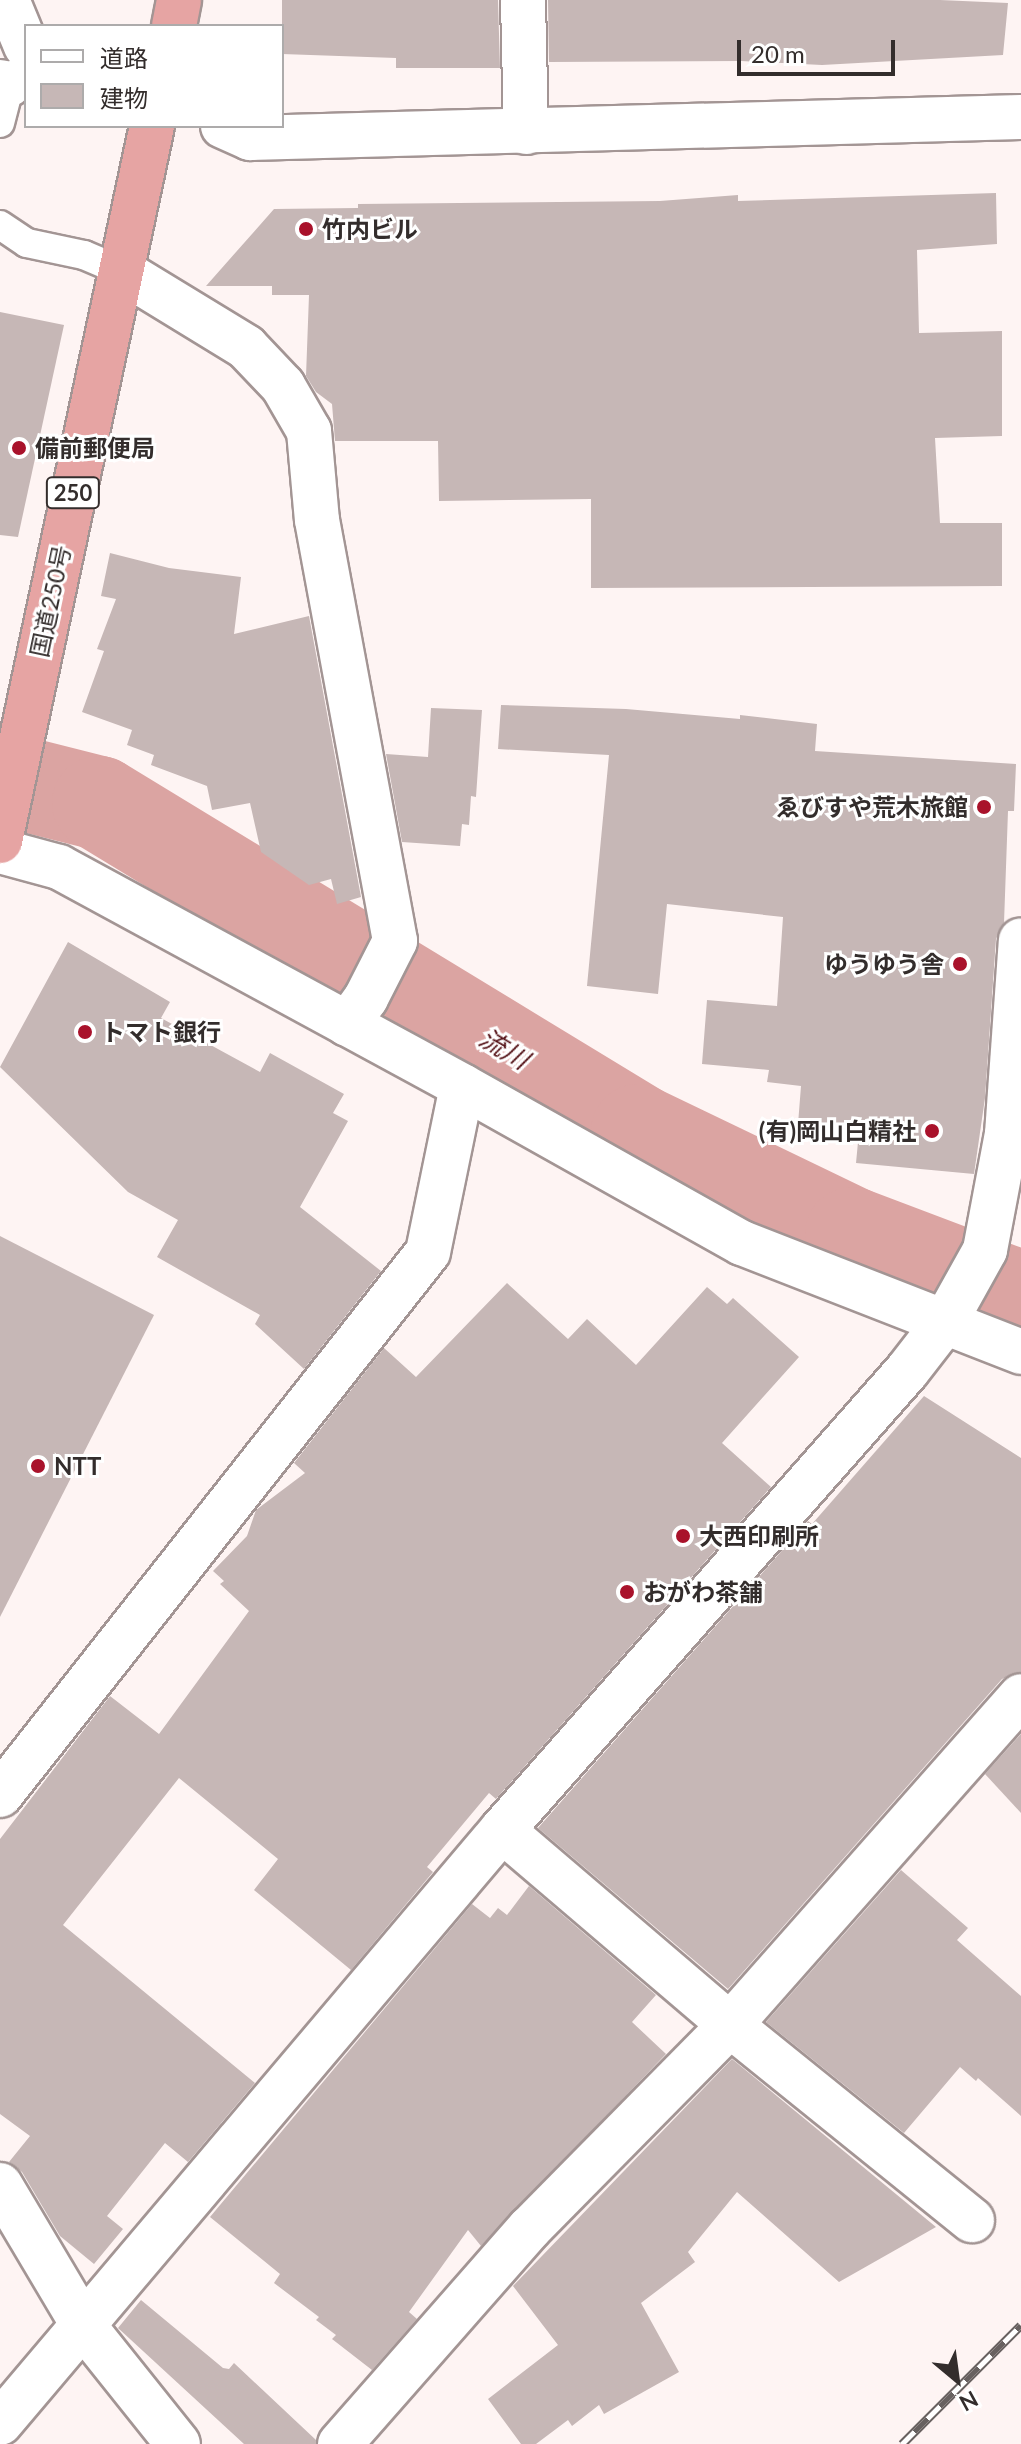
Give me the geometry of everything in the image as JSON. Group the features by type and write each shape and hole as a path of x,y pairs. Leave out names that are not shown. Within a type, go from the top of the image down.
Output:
{"highway":[{"path":"174,24 179,0"},
{"name":"国道250号","path":"2,836 152,128"}],"street":[{"path":"7,0 12,80"},
{"path":"523,0 526,132"},
{"path":"228,128 250,138 1021,117"},
{"path":"120,270 246,347 283,386 309,431 317,520 395,941 356,1011"},
{"path":"2,836 59,867 356,1011 462,1086 742,1243 951,1313 1021,1352"},
{"path":"0,2423 502,1830 907,1371 951,1313 985,1250 1007,1134 1021,941"},
{"path":"0,1795 428,1252 462,1086"},
{"path":"340,2444 530,2228 730,2025 1021,1696"},
{"path":"502,1830 730,2025 972,2220"},
{"path":"0,2185 83,2325 178,2444"}],"lane":[{"path":"0,225 27,243 84,255 120,270"}],"building":[{"path":"282,0 498,0 500,68 396,68 396,58 284,54"},
{"path":"548,0 940,0 1008,3 1003,55 822,65 741,61 549,62"},
{"path":"996,193 997,244 917,250 919,333 1002,331 1002,436 935,438 940,523 1002,523 1002,586 591,588 591,499 439,501 438,441 335,441 332,404 316,392 306,376 309,295 272,295 272,286 206,286 274,209 358,208 358,204 660,201 738,195 738,201"},
{"name":"備前郵便局","path":"0,312 64,325 18,537 0,535"},
{"path":"110,553 169,568 241,577 234,634 309,616 361,897 337,904 331,879 309,885 261,852 250,803 212,810 207,786 151,765 154,755 127,745 132,730 82,712 104,651 97,649 116,599 101,596"},
{"path":"501,705 626,709 740,719 740,715 817,724 815,751 1016,764 1014,811 1008,811 1004,923 996,939 985,1098 974,1174 856,1163 858,1142 797,1137 801,1086 767,1082 769,1070 702,1064 707,1000 777,1006 783,917 667,904 658,994 587,986 609,755 498,749"},
{"path":"431,708 482,710 476,797 471,796 469,825 462,824 460,846 402,842 386,754 428,757"},
{"path":"68,942 170,1002 161,1018 260,1072 270,1053 344,1094 333,1113 348,1121 300,1207 381,1271 304,1369 255,1324 260,1315 157,1257 178,1220 128,1192 0,1067"},
{"name":"NTT","path":"0,1236 154,1315 0,1617"},
{"path":"507,1283 568,1339 587,1319 636,1365 707,1287 727,1304 733,1298 799,1357 722,1443 771,1487 496,1799 489,1793 427,1867 433,1872 351,1970 254,1890 278,1859 179,1778 63,1925 255,2083 188,2162 165,2143 107,2216 123,2229 94,2264 60,2236 22,2172 9,2162 30,2136 0,2114 0,1839 110,1696 159,1734 249,1611 220,1584 224,1581 213,1571 247,1536 256,1510 305,1473 294,1463 384,1348 416,1377"},
{"path":"924,1396 1021,1458 1021,1672 1002,1679 728,1989 538,1828 808,1521 812,1524"},
{"path":"1021,1734 1021,1813 985,1774"},
{"path":"901,1870 968,1928 957,1940 1021,1996 1021,2116 978,2078 976,2081 960,2067 904,2133 766,2022"},
{"path":"529,1886 656,1995 632,2022 666,2054 481,2246 468,2230 409,2312 417,2319 372,2370 332,2339 336,2335 316,2320 319,2317 274,2283 280,2274 210,2217 472,1904 490,1918 498,1908 507,1915"},
{"path":"732,2059 936,2227 839,2282 737,2192 688,2252 695,2262 641,2303 679,2372 604,2414 599,2405 572,2426 568,2420 536,2444 521,2444 488,2399 558,2345 513,2286"},
{"path":"141,2300 223,2368 229,2369 234,2363 316,2440 316,2444 244,2444 118,2328"}],"waterway":[{"name":"流川","path":"0,778 99,803 638,1131 852,1234 1021,1298"}],"railway":[{"path":"902,2444 1021,2325"}],"place":[{"name":"竹内ビル","path":"306,229"},
{"name":"備前郵便局","path":"19,448"},
{"name":"ゑびすや荒木旅館","path":"984,807"},
{"name":"ゆうゆう舎","path":"960,964"},
{"name":"トマト銀行","path":"85,1032"},
{"name":"(有)岡山白精社","path":"932,1131"},
{"name":"NTT","path":"38,1466"},
{"name":"大西印刷所","path":"683,1536"},
{"name":"おがわ茶舗","path":"627,1592"}]}
